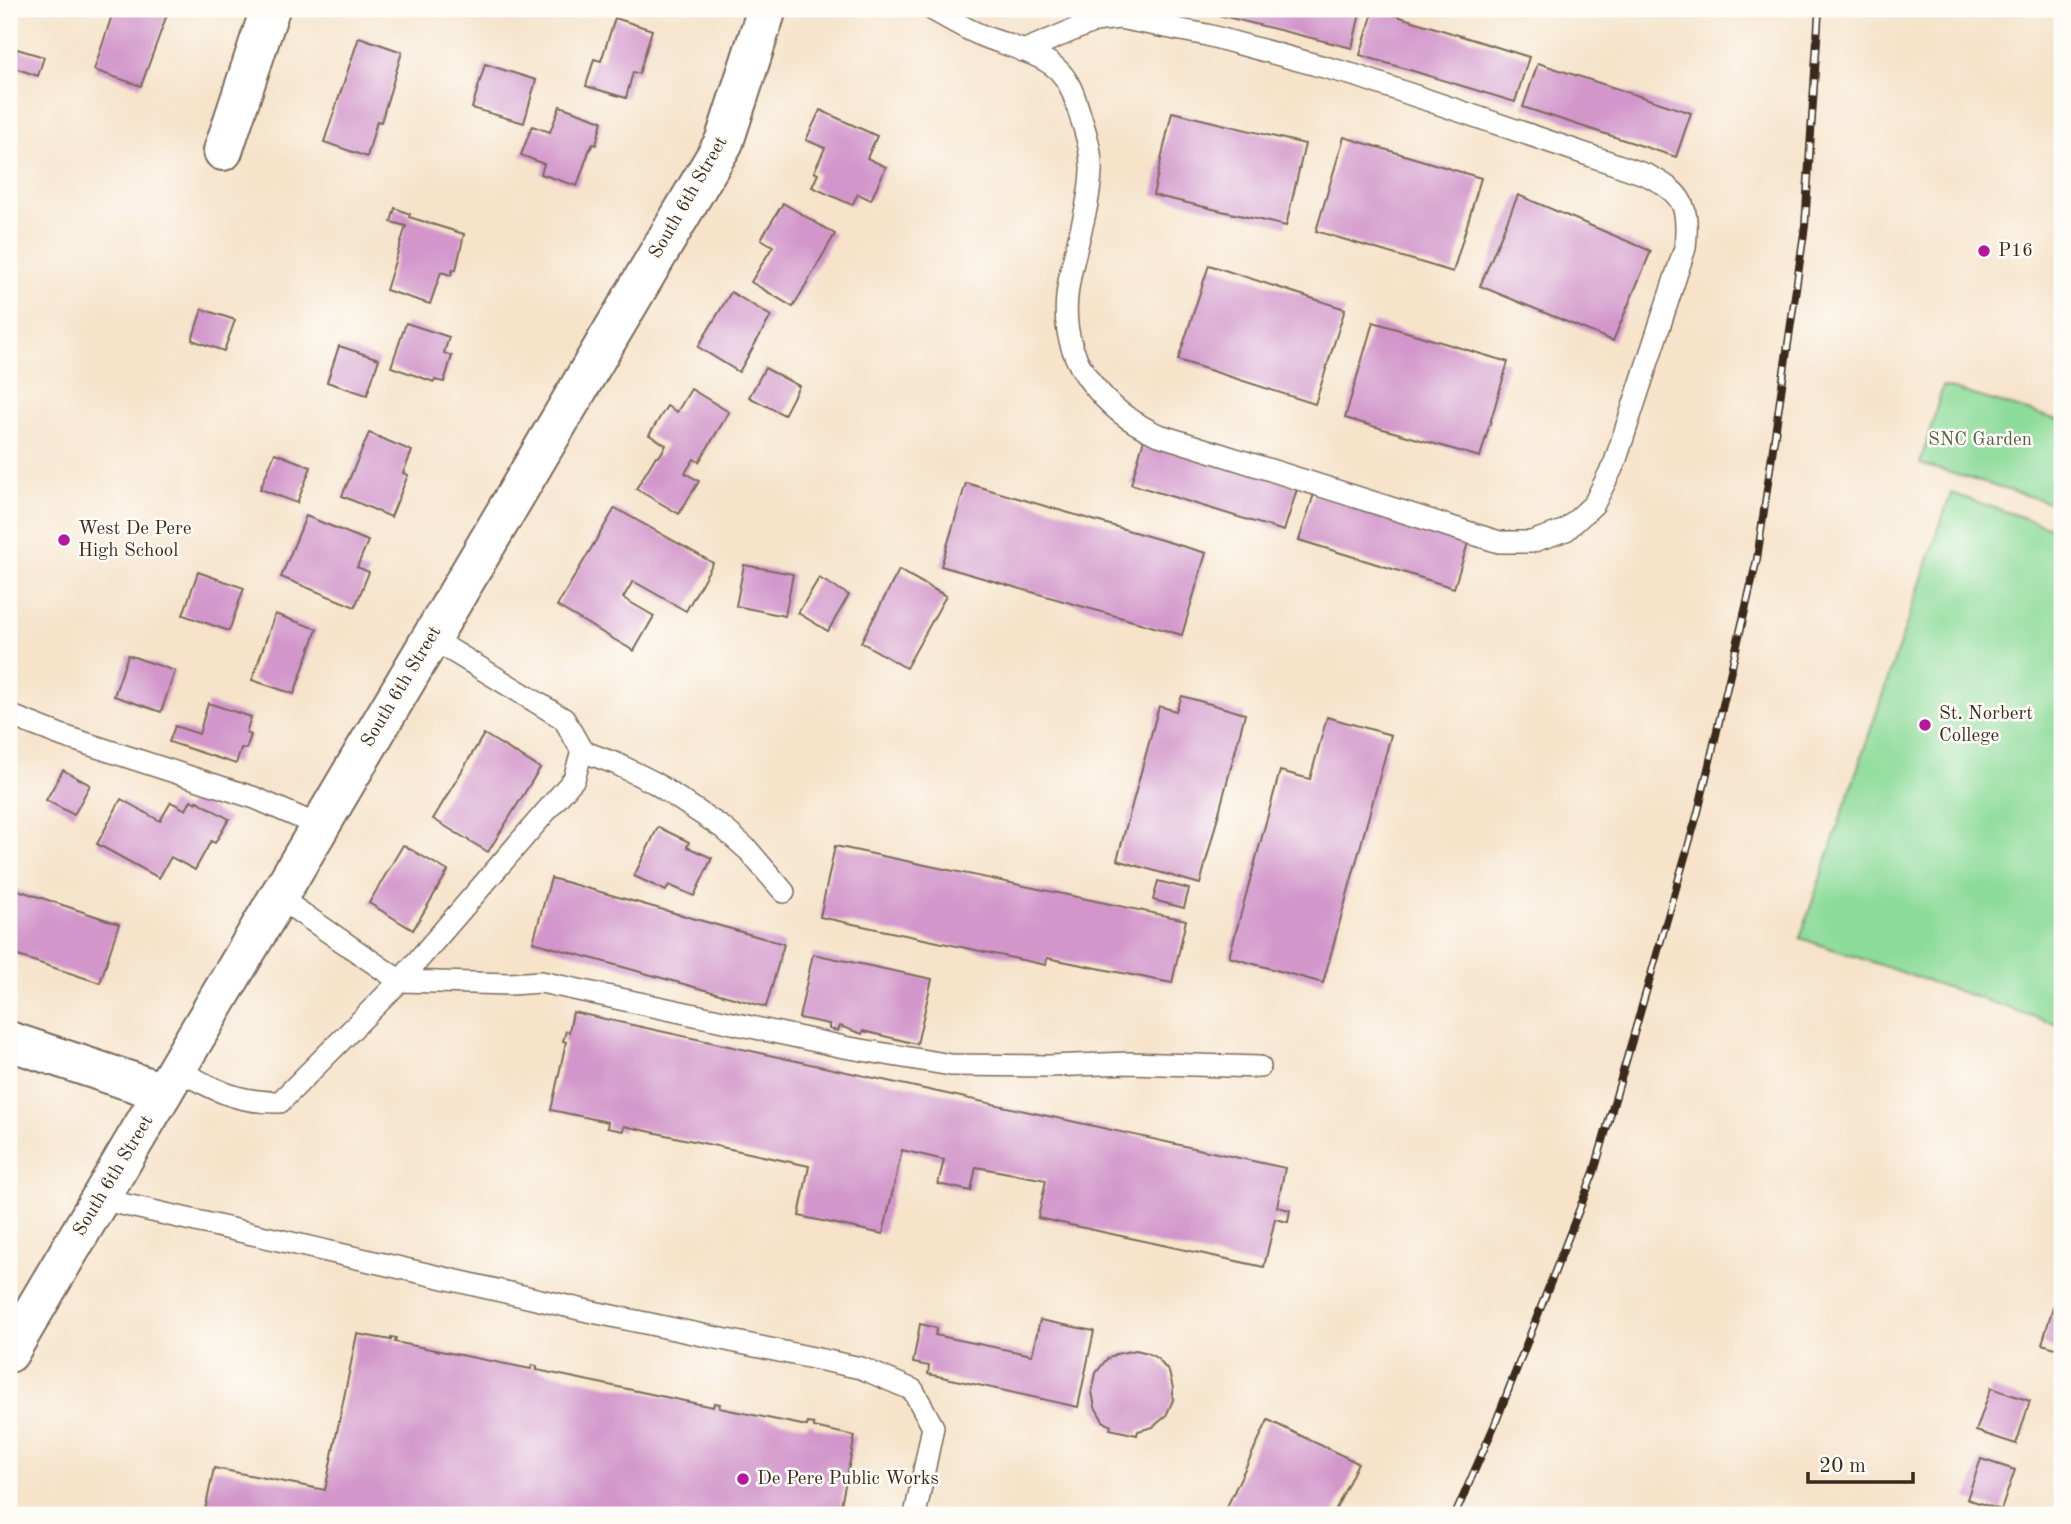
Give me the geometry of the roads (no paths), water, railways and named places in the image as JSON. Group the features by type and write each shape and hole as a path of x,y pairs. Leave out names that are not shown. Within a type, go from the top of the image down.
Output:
{"street":[{"path":"223,151 270,9"},
{"name":"South 6th Street","path":"9,1353 723,142 767,9"},
{"path":"9,1041 170,1080"}],"lane":[{"path":"932,9 980,35 1056,67 1072,89 1088,136 1091,169 1087,205 1067,290 1066,329 1077,363 1104,399 1129,421 1156,434 1499,542 1531,542 1566,530 1594,505 1615,462 1685,248 1687,221 1682,204 1671,187 1647,175 1357,76 1207,35 1119,18 1096,21 1023,51"},
{"path":"431,638 564,719 582,751 617,764 655,783 723,828 748,850 784,892"},
{"path":"9,715 63,736 255,798 319,826"},
{"path":"170,1080 215,1089 254,1102 280,1102 400,981 575,779 582,751"},
{"path":"278,897 400,981 510,984 541,982 844,1047 951,1065 1049,1066 1129,1063 1260,1068"},
{"path":"100,1199 588,1311 861,1367 913,1390 933,1427 915,1515"}],"railway":[{"path":"1455,1515 1495,1424 1594,1172 1698,812 1757,559 1805,226 1819,9"}],"place":[{"name":"P16","path":"1984,251"},
{"name":"West De Pere High School","path":"64,540"},
{"name":"St. Norbert College","path":"1925,725"},
{"name":"De Pere Public Works","path":"743,1479"}],"park label":[{"name":"SNC Garden","path":"1980,440"}]}
